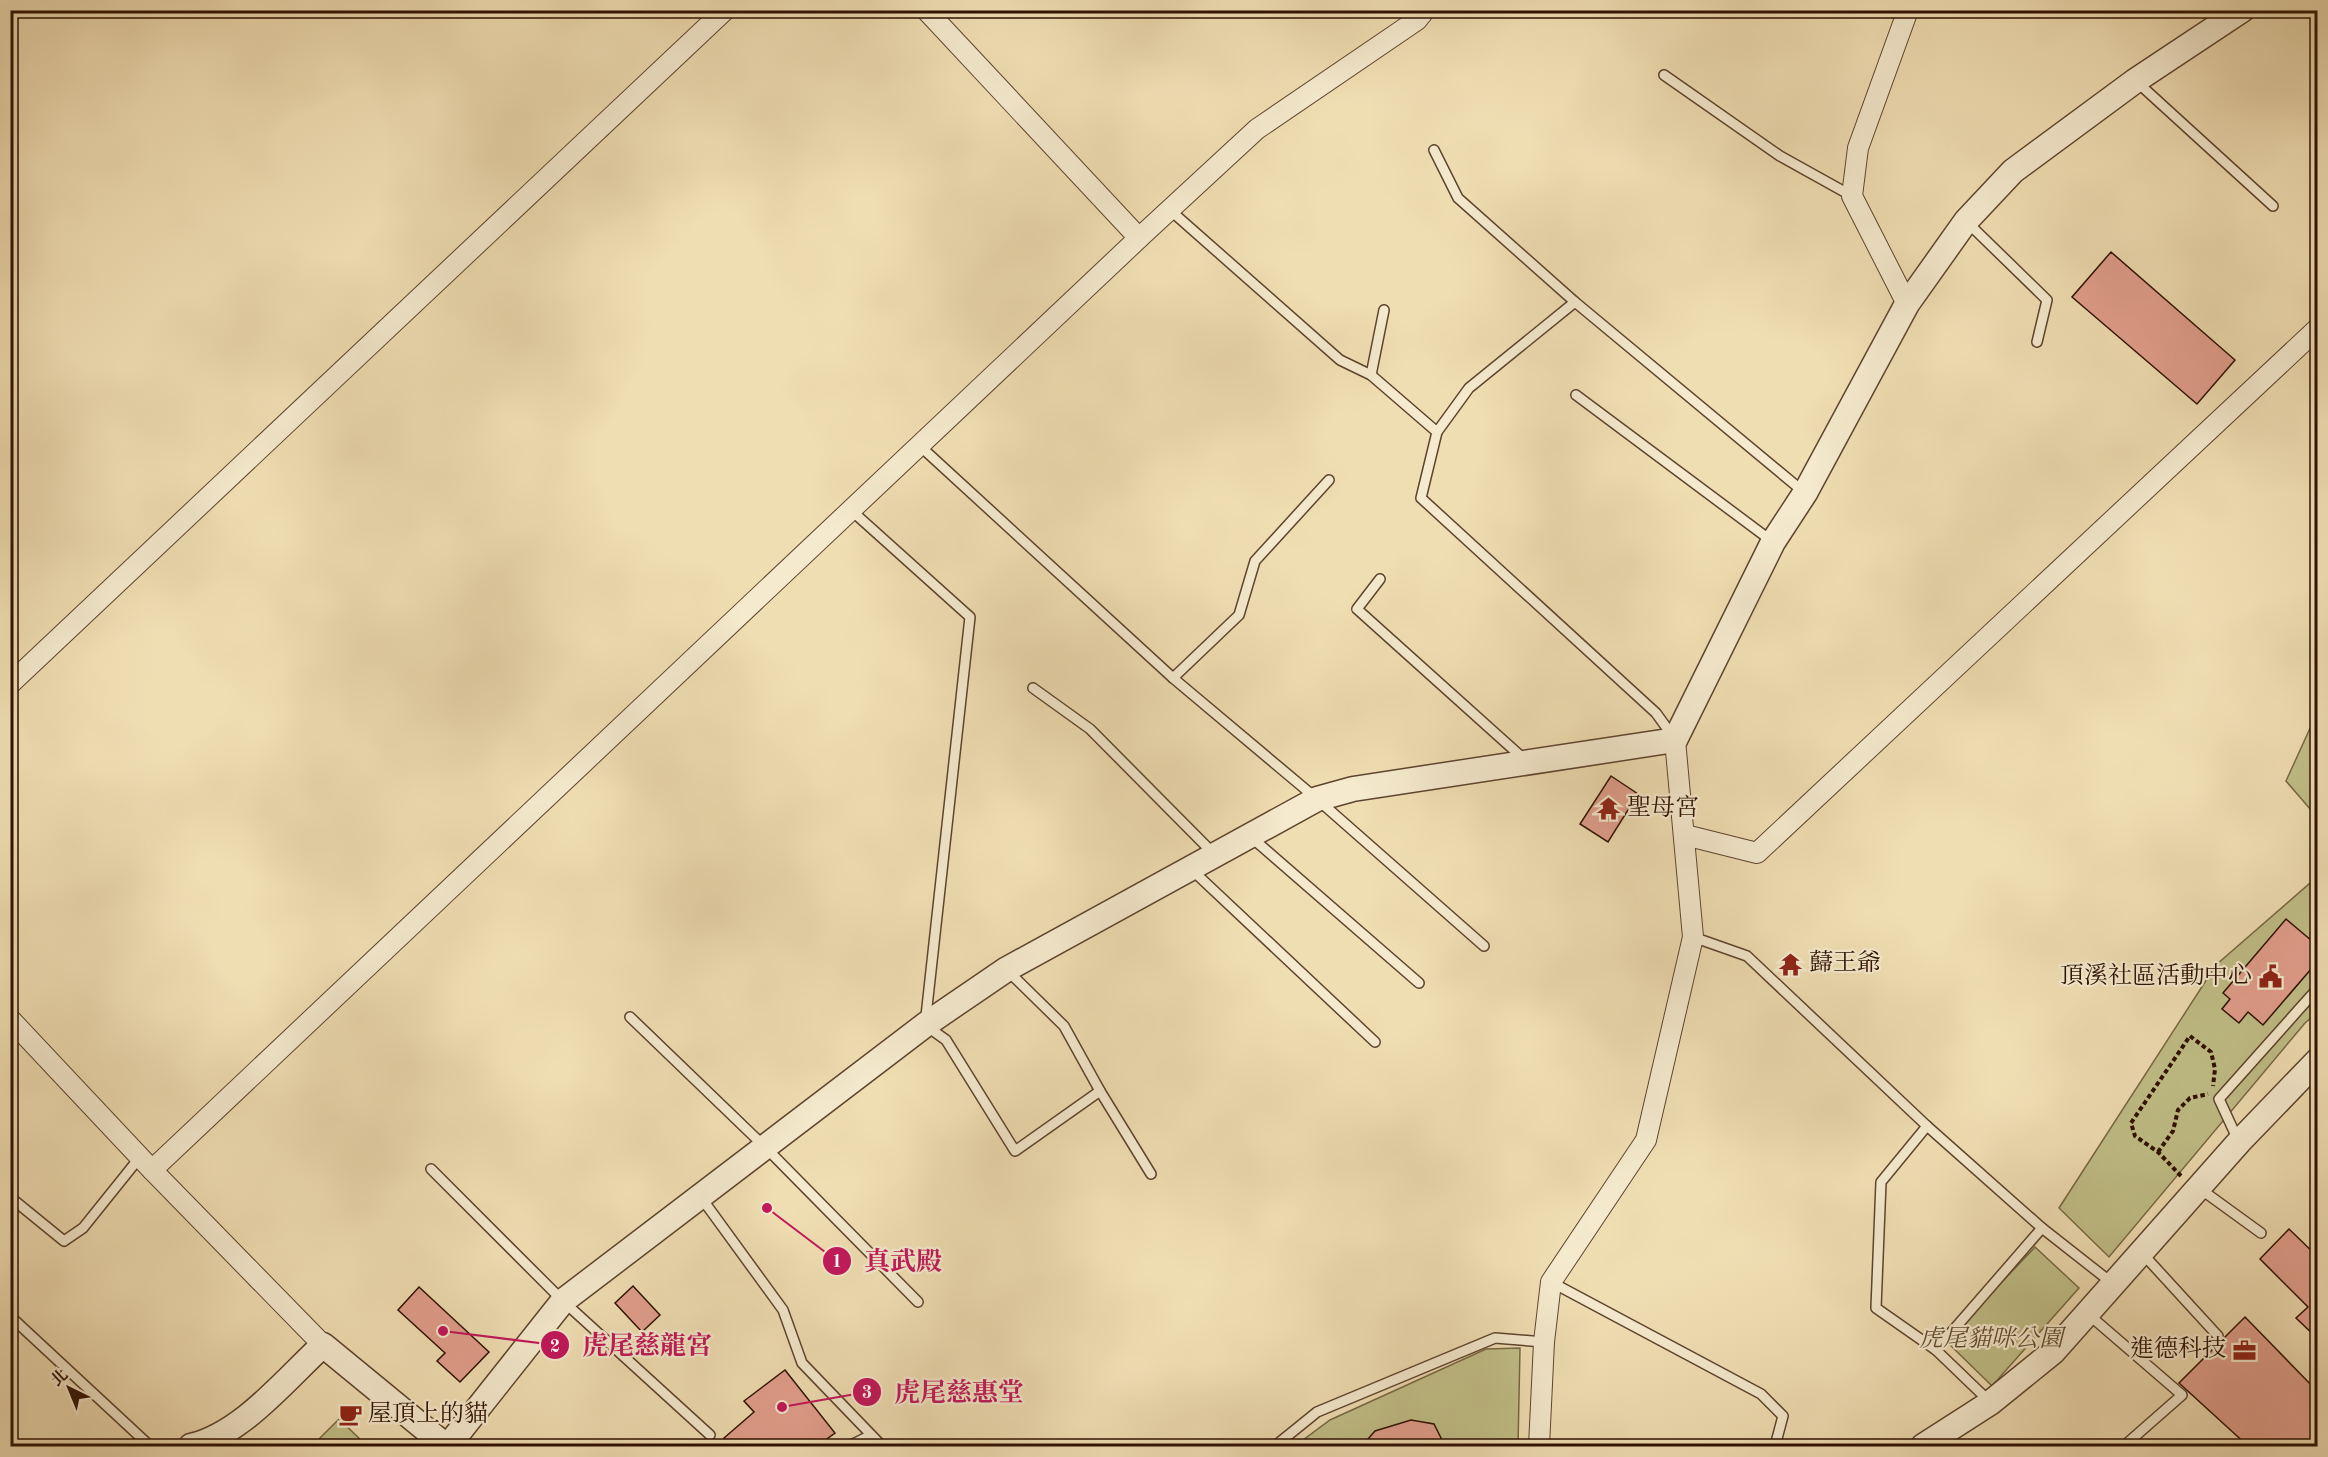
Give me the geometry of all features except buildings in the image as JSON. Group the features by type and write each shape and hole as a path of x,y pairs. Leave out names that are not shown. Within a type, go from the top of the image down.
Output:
{"street":[{"path":"10,684 725,10"},
{"path":"926,10 1139,238"},
{"path":"146,1164 852,511 1257,129 1417,20 1425,10"},
{"path":"1907,304 1852,196 1858,148 1908,10"},
{"path":"1539,1446 1544,1342 1551,1282 1646,1140 1693,937 1675,740 1773,542 1805,493 1907,304 1966,221 2013,171 2135,81 2242,10"},
{"path":"1685,835 1757,852 2318,328"},
{"path":"10,1019 146,1164 323,1345 447,1446 563,1301 925,1025 1007,969 1317,800 1353,789 1675,740"},
{"path":"1923,1446 1990,1403 2053,1352 2142,1253 2191,1183 2239,1142 2318,1060"},
{"path":"190,1446 209,1442 238,1425 323,1345"}],"lane":[{"path":"1664,75 1780,156 1852,196"},
{"path":"2135,81 2273,206"},
{"path":"1434,150 1458,198 1575,302 1805,493"},
{"path":"1170,210 1340,360 1371,375 1437,432"},
{"path":"1966,221 2047,300 2037,342"},
{"path":"1575,302 1468,388 1437,432 1421,498 1656,713 1675,740"},
{"path":"1371,375 1384,310"},
{"path":"1576,395 1773,542"},
{"path":"920,446 1173,678 1484,946"},
{"path":"1173,678 1239,615 1256,561 1329,480"},
{"path":"852,511 970,617 925,1025 946,1040 1015,1151 1100,1092"},
{"path":"1380,579 1357,609 1527,762"},
{"path":"1033,688 1090,729 1216,855"},
{"path":"1251,836 1419,983"},
{"path":"1191,869 1375,1041"},
{"path":"1693,937 1747,956 1927,1126 2042,1228 2114,1285"},
{"path":"1007,969 1064,1026 1100,1092 1151,1174"},
{"path":"2239,1142 2219,1099 2318,988"},
{"path":"630,1017 765,1147 918,1302"},
{"path":"1927,1126 1881,1182 1876,1308 1936,1350 1990,1403"},
{"path":"10,1197 64,1241 83,1228 146,1164"},
{"path":"431,1169 563,1301 710,1435"},
{"path":"2191,1183 2261,1233"},
{"path":"700,1196 783,1310 802,1363 882,1446"},
{"path":"1936,1350 2042,1228"},
{"path":"2142,1253 2218,1336"},
{"path":"1551,1282 1761,1394 1784,1416 1775,1446"},
{"path":"2088,1314 2182,1395 2124,1446"},
{"path":"10,1316 150,1446"},
{"path":"1275,1446 1317,1412 1495,1338 1544,1342"},
{"path":"849,1446 871,1435"}],"path":[{"path":"2158,1152 2173,1131 2178,1110 2190,1098 2211,1093 2215,1069 2211,1052 2190,1036 2131,1123 2135,1136 2158,1152 2191,1183"}],"green space":[{"path":"2317,713 2318,817 2286,781"},
{"path":"2317,877 2317,1013 2305,1023 2109,1257 2059,1208 2216,965"},
{"name":"虎尾貓咪公園","path":"2035,1247 2079,1288 1992,1386 1946,1341"},
{"path":"1520,1348 1518,1446 1295,1446 1330,1420 1486,1349"},
{"path":"339,1419 365,1444 362,1446 312,1446"}],"place":[{"name":"聖母宮","path":"1609,809"},
{"name":"蘬王爺","path":"1791,964"},
{"name":"頂溪社區活動中心","path":"2270,977"},
{"name":"真武殿","path":"767,1208"},
{"name":"虎尾慈龍宮","path":"443,1331"},
{"name":"進德科技","path":"2244,1350"},
{"name":"虎尾慈惠堂","path":"782,1407"},
{"name":"屋頂上的貓","path":"350,1415"}]}
